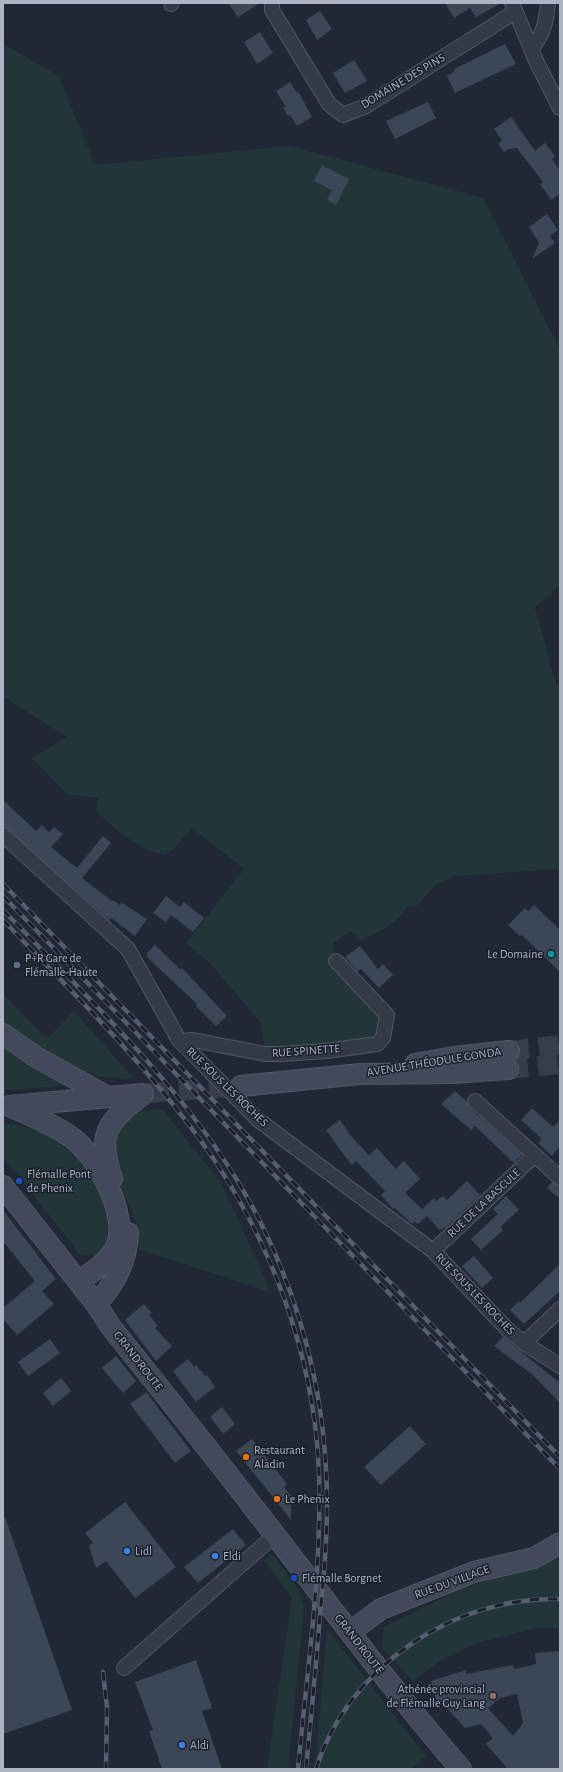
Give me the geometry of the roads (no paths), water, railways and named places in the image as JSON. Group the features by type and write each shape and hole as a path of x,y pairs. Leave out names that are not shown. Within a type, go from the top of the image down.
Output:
{"main road":[{"path":"3,1034 36,1057 108,1097"},
{"name":"AVENUE THÉODULE GONDA","path":"241,1086 360,1074 454,1057 508,1060"},
{"path":"6,1106 145,1094 122,1110 108,1129 104,1143 106,1161 128,1228 127,1247 119,1272 109,1291 96,1304"},
{"path":"6,1106 72,1137 87,1151 109,1189 118,1214 119,1232 116,1247 108,1258 79,1282"},
{"name":"GRAND'ROUTE","path":"3,1186 96,1304 111,1327 430,1734 461,1769"},
{"name":"RUE DU VILLAGE","path":"350,1632 381,1609 474,1572 534,1558 560,1543"}],"street":[{"name":"DOMAINE DES PINS","path":"272,3 272,10 329,104 343,115 366,106 513,8"},
{"path":"531,49 540,38 543,30 548,3"},
{"path":"513,8 560,108"},
{"name":"RUE SOUS LES ROCHES","path":"3,835 128,949 180,1041 257,1119 434,1251 509,1331 524,1343 560,1366"},
{"name":"RUE SPINETTE","path":"180,1041 193,1040 265,1054 326,1051 377,1044 383,1038 387,1015 336,961"},
{"path":"475,1101 560,1178"},
{"name":"RUE DE LA BASCULE","path":"434,1251 535,1155"},
{"path":"524,1343 560,1309"},
{"path":"124,1668 275,1535"}],"tunnel":[{"path":"509,1051 560,1045"},
{"path":"508,1069 560,1064"},
{"path":"149,1093 241,1086"}],"railway":[{"path":"3,884 560,1457"},
{"path":"3,896 560,1469"},
{"path":"3,910 98,1007 160,1076 189,1111 216,1147 240,1185 258,1218 288,1287 300,1322 318,1395 323,1433 327,1488 325,1560 306,1769"},
{"path":"3,920 106,1027 179,1111 226,1178 248,1217 268,1257 284,1299 298,1342 309,1386 316,1430 319,1474 316,1585 298,1769"},
{"path":"316,1769 331,1732 353,1699 379,1670 410,1645 445,1625 482,1610 520,1601 560,1599"},
{"path":"103,1672 107,1707 106,1769"}],"place":[{"name":"Le Domaine","path":"551,954"},
{"name":"P+R Gare de Flémalle-Haute","path":"17,965"},
{"name":"Flémalle Pont de Phenix","path":"19,1181"},
{"name":"Restaurant Aladin","path":"246,1457"},
{"name":"Le Phenix","path":"277,1499"},
{"name":"Lidl","path":"127,1551"},
{"name":"Eldi","path":"215,1556"},
{"name":"Flémalle Borgnet","path":"294,1578"},
{"name":"Athénée provincial de Flémalle Guy Lang","path":"493,1696"},
{"name":"Aldi","path":"182,1745"}]}
